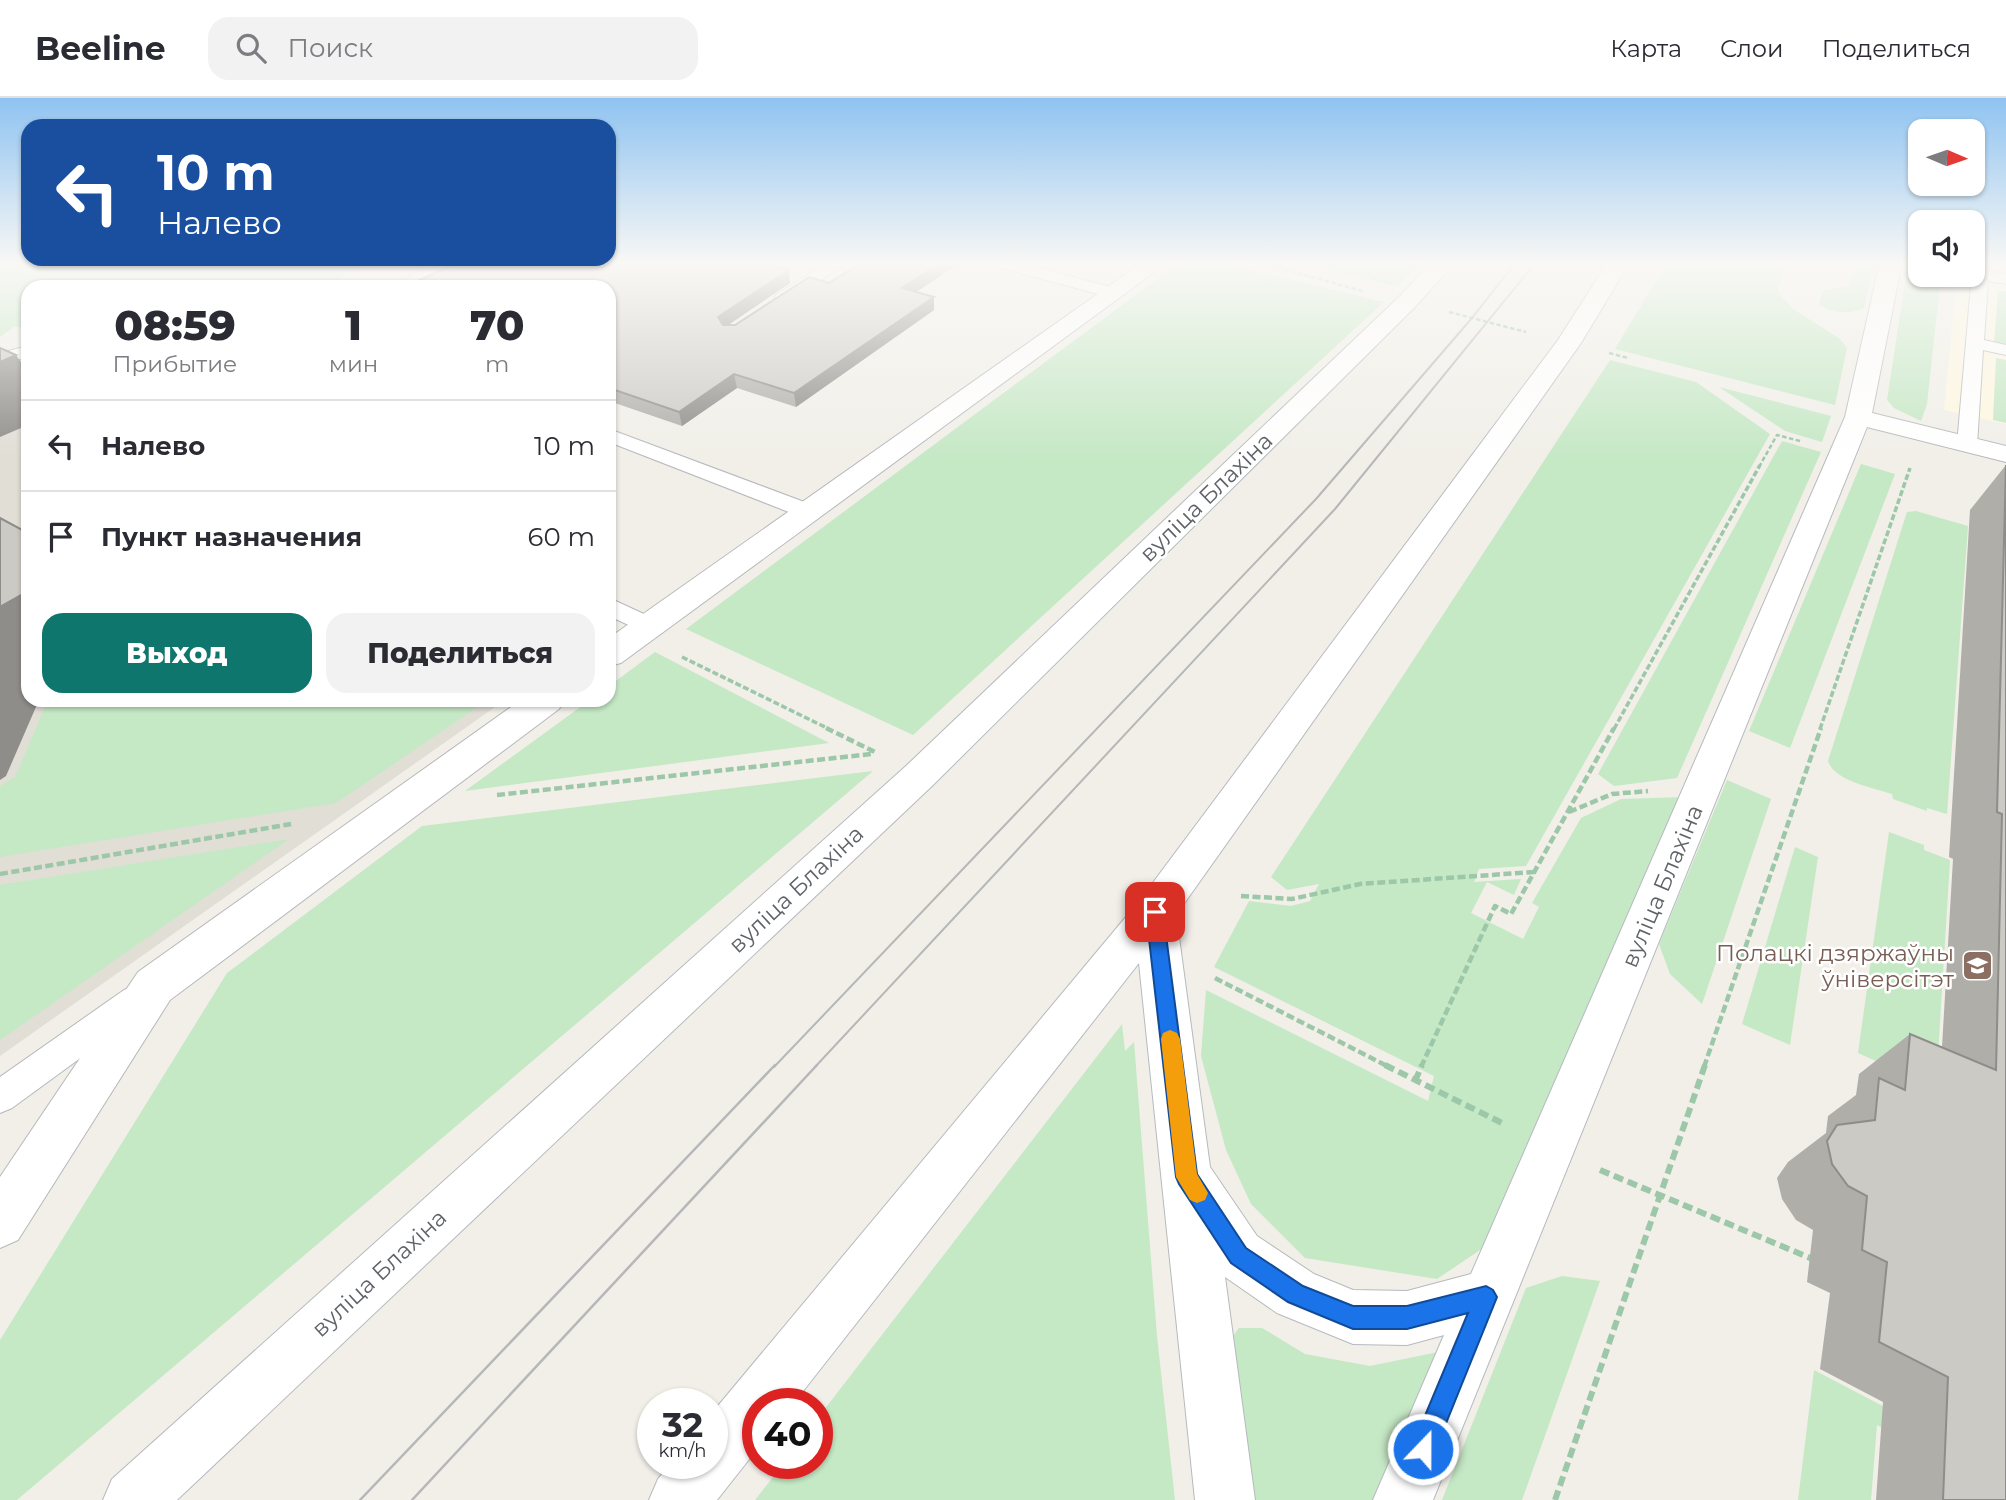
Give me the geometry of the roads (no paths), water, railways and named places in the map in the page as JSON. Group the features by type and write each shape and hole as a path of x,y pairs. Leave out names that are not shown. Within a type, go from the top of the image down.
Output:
{"main road":[{"path":"616,650 807,511 1068,327"},
{"name":"вуліца Блахіна","path":"133,1500 919,776 1381,327"},
{"path":"728,1440 1155,912 1579,327"},
{"name":"вуліца Блахіна","path":"1402,1500 1858,417 1877,327"},
{"path":"1858,417 2006,454"},
{"path":"0,1222 154,986 536,707"},
{"path":"1155,912 1225,1500"},
{"path":"1187,1177 1238,1255 1296,1294 1353,1317 1407,1318 1486,1297"},
{"path":"679,1500 696,1479"}],"lane":[{"path":"1967,445 1975,327"},
{"path":"1974,343 2006,350"},
{"path":"0,359 21,353"},
{"path":"616,438 807,511"},
{"path":"616,610 648,626"},
{"path":"0,1097 154,986"}],"tram line":[{"path":"774,1067 1316,499 1464,327"},
{"path":"815,1067 1335,509 1483,327"},
{"path":"360,1500 775,1065"},
{"path":"412,1500 817,1065"}],"place":[{"name":"Полацкі дзяржаўны ўніверсітэт","path":"1977,966"}]}
